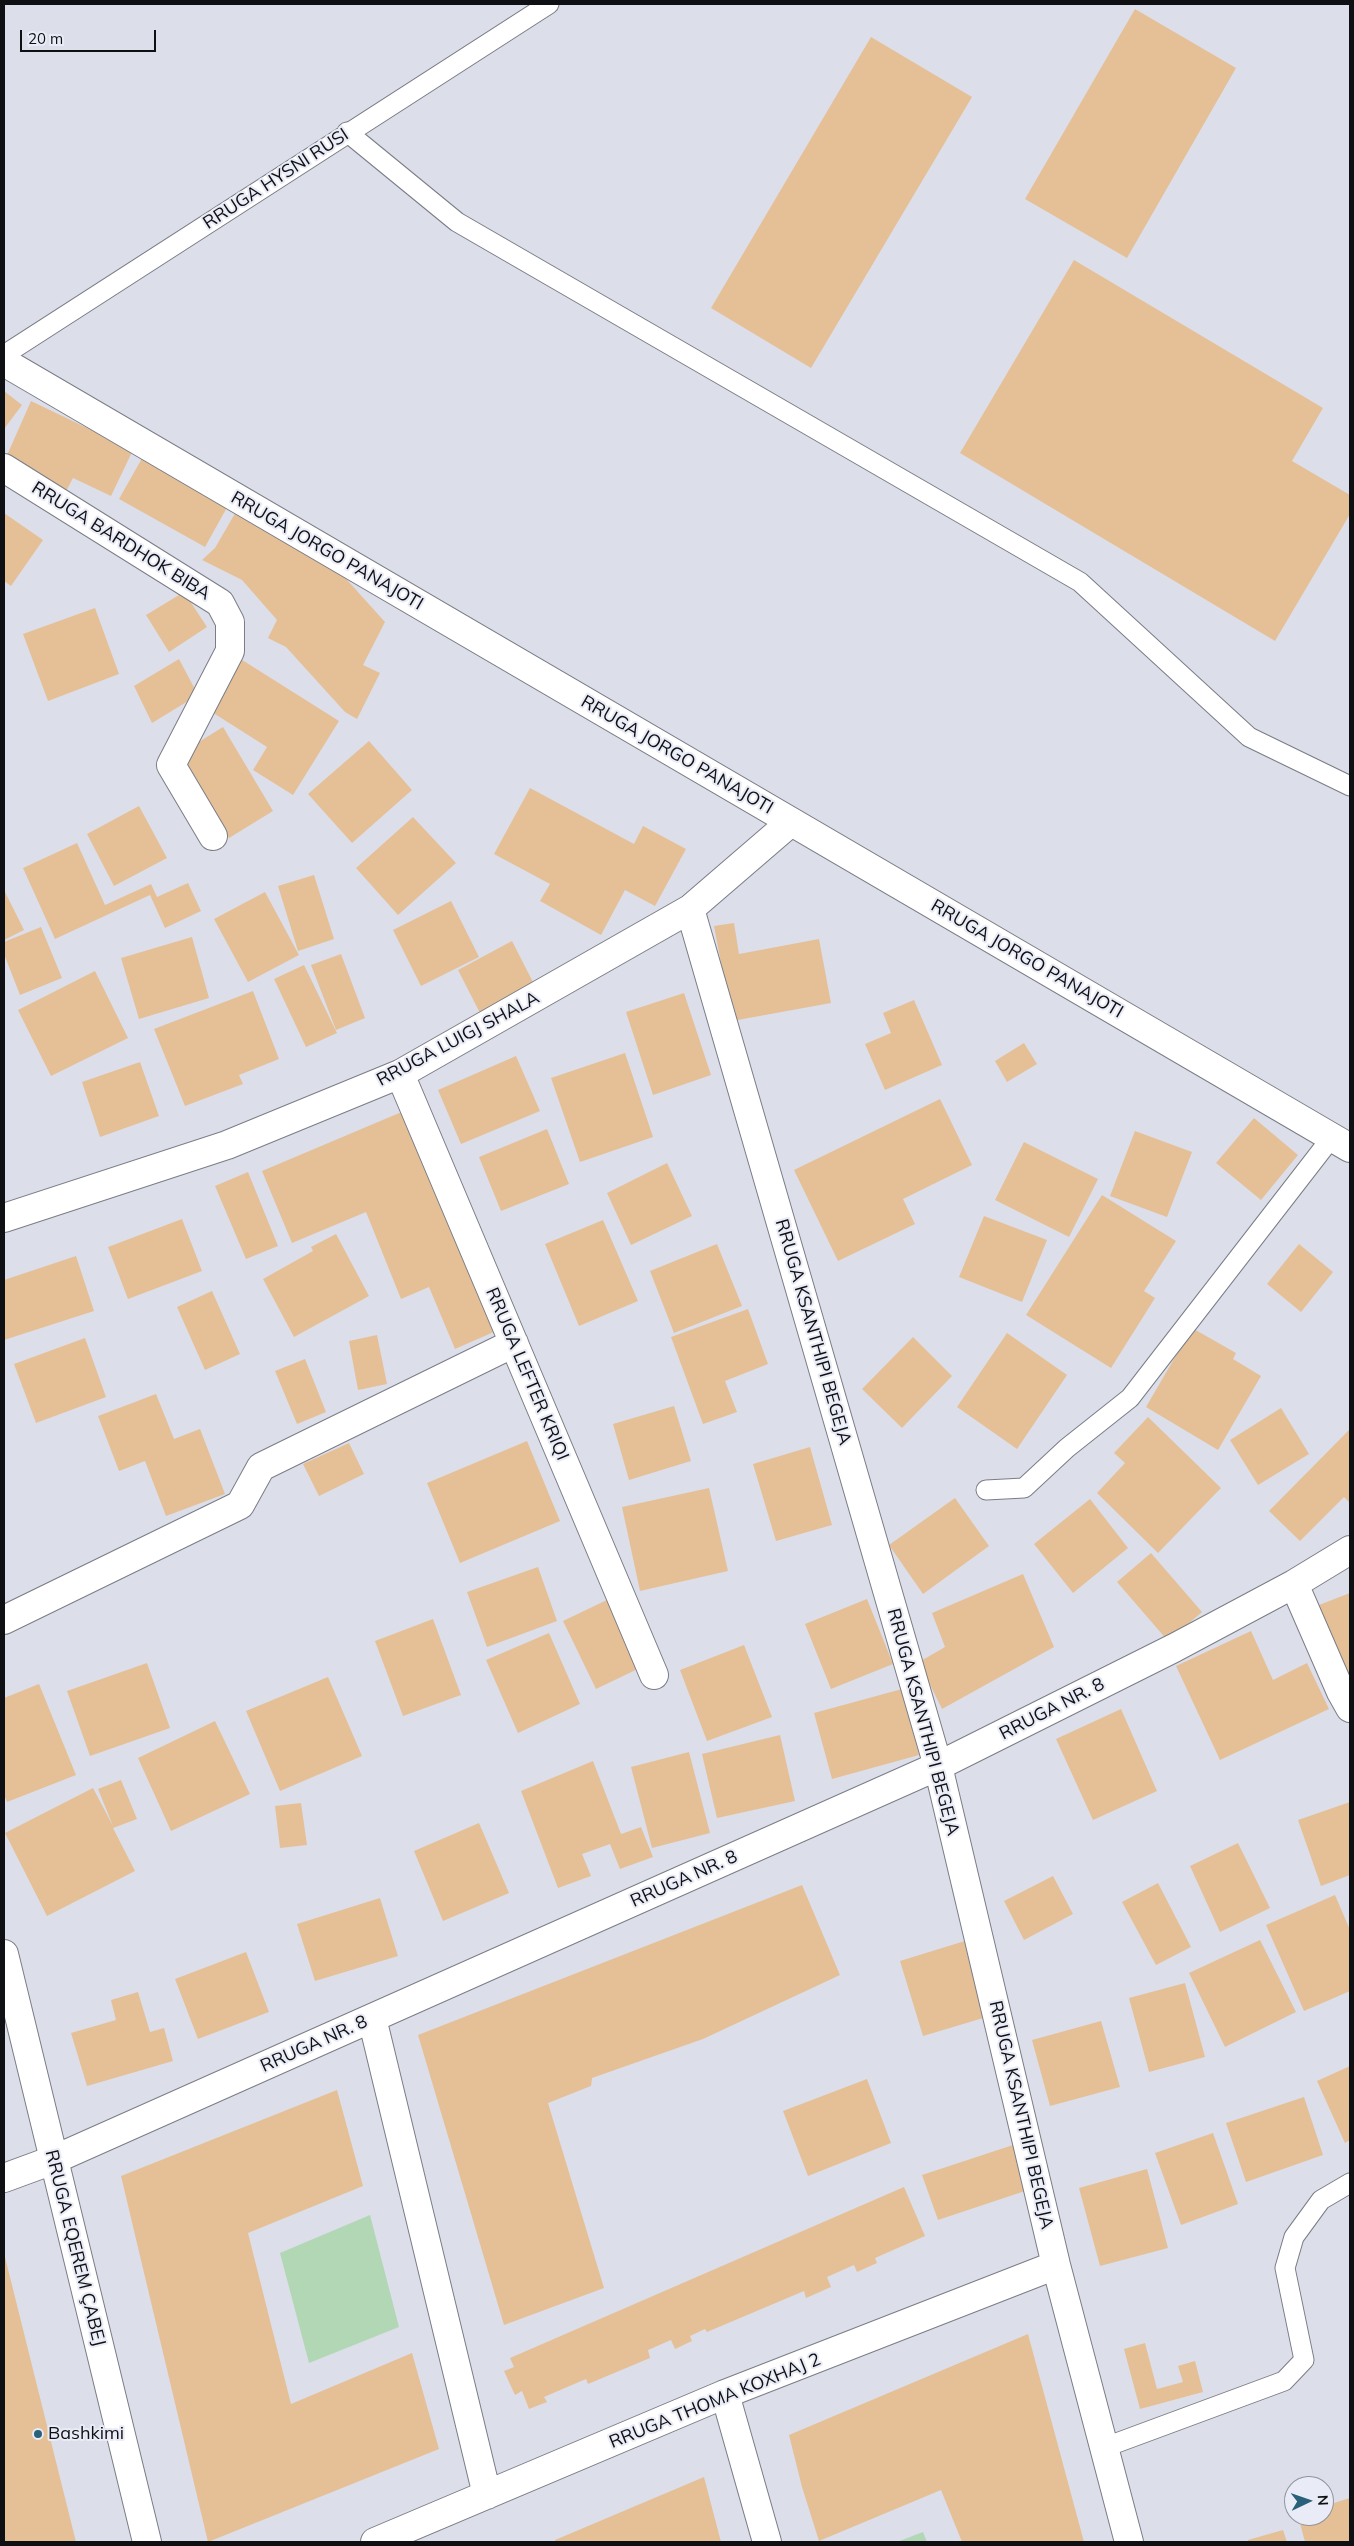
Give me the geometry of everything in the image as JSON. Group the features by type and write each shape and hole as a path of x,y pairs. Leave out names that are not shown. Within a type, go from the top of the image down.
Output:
{"street":[{"name":"RRUGA JORGO PANAJOTI","path":"4,362 1341,1142"},
{"name":"RRUGA BARDHOK BIBA","path":"4,468 220,603 230,622 230,651 171,765 213,836"},
{"name":"RRUGA LUIGJ SHALA","path":"4,1218 227,1145 400,1074 690,908 791,822"},
{"name":"RRUGA KSANTHIPI BEGEJA","path":"690,908 938,1766 1056,2265 1103,2448 1130,2542"},
{"name":"RRUGA LEFTER KRIQI","path":"400,1074 654,1675"},
{"path":"4,1620 240,1505 261,1467 514,1343"},
{"name":"RRUGA NR. 8","path":"4,2178 54,2160 938,1766 1174,1648 1294,1584 1350,1550"},
{"path":"1294,1584 1341,1692 1350,1708"},
{"name":"RRUGA EQEREM ÇABEJ","path":"4,1954 147,2542"},
{"path":"372,2018 487,2495"},
{"name":"RRUGA THOMA KOXHAJ 2","path":"375,2542 725,2394 1056,2265"},
{"path":"725,2394 767,2542"}],"lane":[{"name":"RRUGA HYSNI RUSI","path":"4,355 347,132 549,4"},
{"path":"347,132 457,222 1080,582 1249,737 1350,786"},
{"path":"986,1490 1024,1488 1067,1448 1130,1398 1341,1142"},
{"path":"1103,2448 1284,2381 1304,2360 1285,2268 1294,2237 1320,2200 1350,2183"}],"green space":[{"path":"370,2215 399,2327 309,2363 280,2253"},
{"path":"923,2532 927,2542 897,2542"}],"building":[{"path":"1135,9 1236,68 1127,258 1025,199"},
{"path":"871,37 972,97 811,368 711,308"},
{"path":"1074,260 1323,408 1292,461 1350,495 1350,514 1275,641 960,453"},
{"path":"4,391 22,405 4,429"},
{"path":"31,401 133,450 111,496 73,478 62,499 4,462"},
{"path":"145,453 230,502 205,547 119,499"},
{"path":"237,510 339,571 385,622 363,665 380,673 357,719 345,712 286,647 268,638 277,620 242,580 202,560 215,548"},
{"path":"4,513 43,540 11,586 4,581"},
{"path":"184,592 207,627 169,652 146,615"},
{"path":"95,608 119,674 48,701 23,634"},
{"path":"239,658 339,721 293,795 253,770 267,747 207,709"},
{"path":"179,659 198,695 152,723 134,686"},
{"path":"223,727 273,811 229,838 181,753"},
{"path":"369,741 412,790 352,843 308,794"},
{"path":"530,788 634,844 643,826 686,849 655,906 625,890 601,935 540,901 550,884 494,854"},
{"path":"139,806 167,858 114,886 87,834"},
{"path":"413,817 456,863 398,915 356,868"},
{"path":"77,843 105,905 151,884 157,897 188,883 201,911 165,928 150,895 55,939 23,868"},
{"path":"314,875 334,939 298,951 278,886"},
{"path":"4,890 24,930 4,940"},
{"path":"265,892 299,955 248,982 214,919"},
{"path":"451,901 479,957 421,986 393,930"},
{"path":"734,923 739,954 819,939 831,1003 732,1021 714,926"},
{"path":"41,927 62,978 20,995 4,954 4,942"},
{"path":"192,937 209,998 139,1019 121,958"},
{"path":"512,941 534,984 480,1013 458,970"},
{"path":"341,954 365,1018 336,1030 311,965"},
{"path":"304,965 337,1033 306,1047 274,979"},
{"path":"95,971 128,1038 51,1076 18,1010"},
{"path":"253,991 279,1059 239,1075 243,1084 185,1106 154,1029"},
{"path":"684,993 711,1075 653,1095 626,1012"},
{"path":"914,1000 942,1065 885,1090 865,1044 891,1033 883,1013"},
{"path":"1024,1043 1037,1064 1007,1082 995,1061"},
{"path":"625,1053 653,1137 580,1162 551,1078"},
{"path":"516,1056 540,1111 461,1144 438,1090"},
{"path":"140,1062 159,1116 100,1137 82,1082"},
{"path":"940,1099 972,1165 903,1199 915,1224 838,1261 794,1170"},
{"path":"404,1111 496,1331 455,1349 429,1287 401,1299 366,1212 292,1243 262,1171"},
{"path":"1254,1118 1298,1155 1261,1200 1216,1163"},
{"path":"547,1129 569,1184 501,1211 479,1157"},
{"path":"1135,1131 1192,1152 1167,1217 1110,1196"},
{"path":"1024,1142 1098,1179 1069,1237 995,1200"},
{"path":"667,1163 692,1216 631,1245 607,1193"},
{"path":"248,1172 278,1246 246,1259 215,1186"},
{"path":"1102,1195 1176,1241 1144,1291 1155,1298 1111,1368 1026,1315"},
{"path":"984,1216 1047,1240 1022,1302 959,1277"},
{"path":"182,1219 202,1271 128,1299 108,1247"},
{"path":"603,1220 638,1301 579,1326 545,1244"},
{"path":"336,1234 369,1296 294,1337 263,1279 313,1251 311,1247"},
{"path":"717,1244 742,1306 674,1333 650,1271"},
{"path":"1299,1244 1333,1272 1301,1312 1267,1284"},
{"path":"76,1256 94,1311 4,1340 4,1280"},
{"path":"212,1291 240,1354 205,1370 177,1307"},
{"path":"748,1309 768,1364 725,1381 737,1412 703,1424 671,1337"},
{"path":"1192,1328 1236,1353 1233,1359 1261,1376 1218,1450 1146,1407"},
{"path":"1007,1333 1067,1375 1017,1449 957,1407"},
{"path":"377,1335 387,1384 358,1390 349,1341"},
{"path":"913,1337 952,1376 902,1428 862,1389"},
{"path":"85,1338 106,1397 36,1423 14,1364"},
{"path":"305,1359 326,1412 297,1424 275,1371"},
{"path":"156,1394 174,1439 200,1429 225,1494 166,1516 145,1461 119,1471 98,1416"},
{"path":"674,1406 691,1461 629,1480 613,1424"},
{"path":"1281,1408 1309,1454 1258,1485 1230,1440"},
{"path":"1148,1417 1221,1488 1158,1553 1097,1493 1125,1463 1114,1453"},
{"path":"1350,1429 1350,1503 1344,1497 1300,1541 1269,1511"},
{"path":"527,1441 560,1521 460,1563 427,1483"},
{"path":"349,1443 364,1474 319,1496 303,1464"},
{"path":"810,1447 832,1525 776,1541 753,1464"},
{"path":"709,1488 728,1571 640,1591 622,1507"},
{"path":"955,1498 989,1546 923,1594 889,1545"},
{"path":"1090,1499 1128,1548 1073,1593 1034,1544"},
{"path":"1151,1553 1202,1612 1168,1641 1117,1582"},
{"path":"538,1567 557,1621 487,1647 467,1592"},
{"path":"1023,1574 1054,1647 942,1709 919,1662 945,1647 932,1613"},
{"path":"1350,1593 1350,1687 1319,1605"},
{"path":"611,1598 644,1666 596,1689 563,1621"},
{"path":"867,1599 893,1664 831,1689 805,1624"},
{"path":"433,1619 461,1695 403,1716 375,1641"},
{"path":"1251,1631 1273,1680 1307,1663 1329,1709 1220,1760 1176,1666"},
{"path":"549,1633 580,1704 518,1733 486,1660"},
{"path":"744,1645 772,1717 707,1741 680,1670"},
{"path":"147,1663 170,1728 90,1756 67,1691"},
{"path":"328,1677 362,1756 280,1791 246,1711"},
{"path":"39,1684 76,1775 7,1802 4,1795 4,1698"},
{"path":"902,1689 919,1755 832,1779 814,1713"},
{"path":"1121,1709 1157,1791 1093,1820 1056,1739"},
{"path":"215,1721 250,1794 171,1831 138,1758"},
{"path":"780,1735 795,1801 717,1818 702,1754"},
{"path":"689,1752 710,1833 652,1848 631,1767"},
{"path":"593,1761 621,1834 641,1827 653,1857 620,1869 610,1844 582,1854 591,1876 558,1888 521,1791"},
{"path":"121,1780 137,1819 113,1828 135,1871 47,1916 5,1833 93,1788 113,1826 98,1789"},
{"path":"1350,1802 1350,1875 1321,1886 1298,1820"},
{"path":"301,1803 307,1845 280,1848 275,1806"},
{"path":"479,1823 509,1893 443,1921 414,1851"},
{"path":"1238,1843 1270,1908 1220,1932 1190,1866"},
{"path":"1053,1876 1073,1914 1024,1940 1004,1901"},
{"path":"1158,1883 1191,1947 1156,1965 1122,1902"},
{"path":"802,1885 840,1975 703,2039 592,2078 591,2086 548,2103 604,2288 504,2325 418,2035"},
{"path":"1335,1895 1350,1930 1350,1991 1304,2011 1266,1925"},
{"path":"380,1898 398,1956 315,1981 297,1924"},
{"path":"968,1940 990,2016 923,2036 900,1961"},
{"path":"1260,1940 1296,2012 1225,2047 1189,1973"},
{"path":"246,1952 269,2012 198,2039 175,1979"},
{"path":"1185,1983 1205,2057 1149,2072 1129,1998"},
{"path":"138,1992 150,2032 164,2028 173,2061 87,2086 71,2033 116,2020 111,2000"},
{"path":"1101,2021 1120,2087 1050,2106 1032,2040"},
{"path":"1350,2066 1350,2140 1345,2143 1317,2081"},
{"path":"867,2079 891,2143 808,2176 783,2111"},
{"path":"337,2090 363,2186 248,2233 291,2404 412,2353 439,2449 208,2542 121,2176"},
{"path":"1304,2097 1323,2155 1246,2182 1226,2123"},
{"path":"1213,2133 1238,2204 1181,2225 1155,2153"},
{"path":"1013,2145 1028,2190 938,2220 922,2175"},
{"path":"1147,2169 1168,2248 1100,2266 1079,2188"},
{"path":"904,2187 925,2236 875,2258 877,2263 857,2272 854,2265 827,2277 831,2287 806,2298 804,2291 707,2332 705,2329 690,2336 692,2341 675,2349 671,2340 648,2350 650,2358 588,2384 586,2379 544,2397 547,2402 529,2409 522,2391 515,2395 504,2371 514,2367 510,2358"},
{"path":"4,2253 76,2542 4,2542"},
{"path":"1028,2334 1084,2542 962,2542 941,2490 819,2541 802,2487 789,2435"},
{"path":"1145,2343 1157,2389 1183,2382 1178,2366 1195,2361 1203,2392 1140,2409 1124,2349"},
{"path":"704,2477 721,2542 555,2542 555,2540"},
{"path":"1350,2498 1350,2542 1305,2542 1301,2526 1334,2526 1334,2503"},
{"path":"1283,2530 1287,2542 1248,2542 1248,2540"}],"place":[{"name":"Bashkimi","path":"38,2434"}]}
